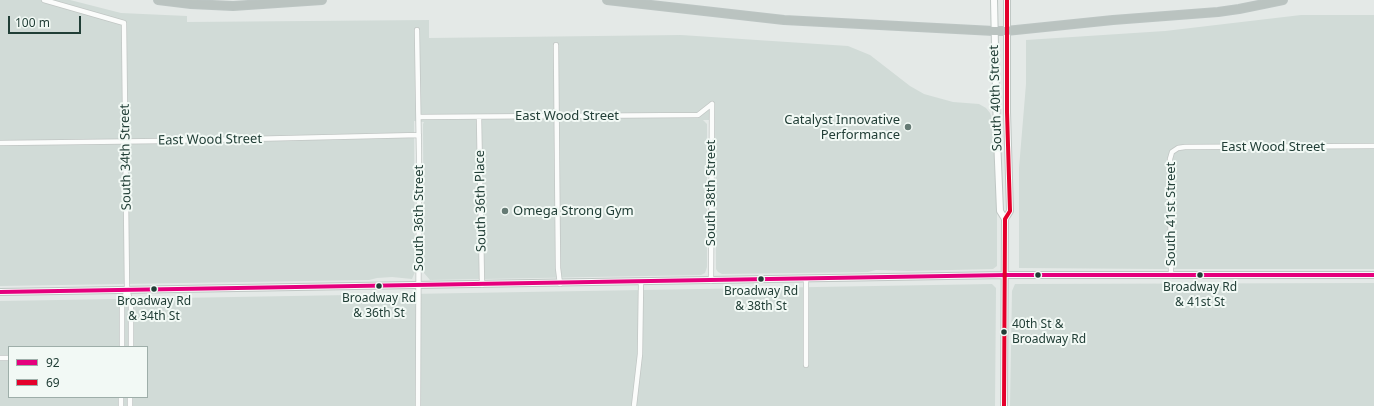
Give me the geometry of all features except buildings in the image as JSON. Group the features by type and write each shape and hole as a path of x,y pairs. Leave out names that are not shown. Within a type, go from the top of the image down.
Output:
{"highway":[{"path":"158,0 191,4 233,6 322,0"},
{"path":"607,0 784,20 994,31 1106,20 1218,12 1282,0"}],"main road":[{"name":"South 40th Street","path":"994,0 1000,211 1005,219"},
{"name":"South 40th Street","path":"1004,406 1006,275 1005,219 1010,210 1006,31 1007,0"},
{"path":"0,292 560,284 1006,275 1374,275"}],"street":[{"name":"South 34th Street","path":"44,0 124,23 127,290 131,303 131,346"},
{"name":"South 36th Street","path":"417,30 419,117 418,406"},
{"path":"556,45 558,268 560,284"},
{"name":"East Wood Street","path":"419,117 698,115 712,104"},
{"name":"South 38th Street","path":"711,281 712,104"},
{"name":"South 36th Place","path":"479,117 482,285"},
{"name":"East Wood Street","path":"0,143 125,142 419,135"},
{"name":"East Wood Street","path":"1172,152 1178,148 1185,147 1374,146"},
{"name":"South 41st Street","path":"1171,276 1170,159 1172,152"},
{"path":"806,279 806,365"},
{"path":"634,406 640,354 640,282"},
{"name":"South 34th Street","path":"122,346 122,304 127,290"}],"shaded area":[{"path":"0,0 70,0 121,13 187,16 187,22 429,20 429,38 681,35 848,46 870,55 910,86 924,94 953,102 979,104 986,108 990,113 992,118 997,209 997,266 993,269 722,274 716,269 715,120 703,120 707,124 707,267 705,273 701,275 430,280 424,273 424,122 414,121 415,272 412,279 392,277 369,280 0,286"},
{"path":"1301,15 1374,15 1374,269 1019,268 1019,168 1026,84 1026,40 1165,31"},
{"path":"1374,283 1374,406 1010,406 1012,291 1015,284"},
{"path":"992,284 996,288 995,406 0,406 0,301"}],"transit line":[{"name":"69","path":"1004,406 1005,219 1010,211 1007,112 1007,0"},
{"name":"92","path":"0,292 1006,275 1374,275"}],"place":[{"name":"Catalyst Innovative Performance","path":"908,127"},
{"name":"Omega Strong Gym","path":"505,211"},
{"name":"Broadway Rd & 41st St","path":"1200,275"},
{"name":"Broadway Rd & 38th St","path":"761,279"},
{"name":"Broadway Rd & 36th St","path":"379,286"},
{"name":"Broadway Rd & 34th St","path":"154,289"},
{"name":"40th St & Broadway Rd","path":"1004,332"}]}
